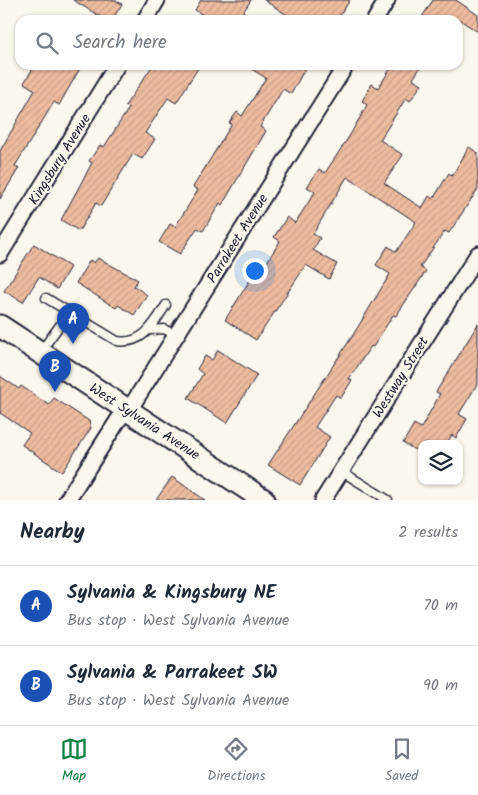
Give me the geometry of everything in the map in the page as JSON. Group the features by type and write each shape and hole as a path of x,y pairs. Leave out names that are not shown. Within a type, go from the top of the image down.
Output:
{"main road":[{"name":"West Sylvania Avenue","path":"0,326 264,500"}],"street":[{"path":"148,15 157,0"},
{"path":"377,15 387,0"},
{"name":"Kingsbury Avenue","path":"0,254 114,70"},
{"name":"Parrakeet Avenue","path":"67,500 176,335 343,70"},
{"name":"Westway Street","path":"323,500 478,254"}],"lane":[{"path":"46,298 117,341 127,343 151,330 164,329 176,335"},
{"path":"151,330 166,305"},
{"path":"40,352 60,325 76,316"},
{"path":"341,471 388,500"}],"building":[{"path":"73,0 115,0 122,4 115,15 98,15"},
{"path":"201,0 251,0 241,15 203,15 195,10"},
{"path":"264,0 350,0 340,15 287,15"},
{"path":"433,0 456,0 478,15 478,32 463,22 463,15 423,15"},
{"path":"32,70 79,70 59,105 54,102 15,166 19,168 0,199 0,151 35,90 24,83"},
{"path":"150,70 197,70 176,103 168,98 145,133 155,139 142,159 133,154 101,206 96,203 79,231 61,220 92,163 89,161 100,145 104,147 129,108 125,106"},
{"path":"253,70 304,70 291,94 283,89 260,127 266,131 222,205 220,203 203,231 197,228 180,254 159,242 170,224 175,227 198,190 193,187 232,124 229,123 237,112 242,116 266,78"},
{"path":"390,70 419,70 413,79 422,84 410,101 406,98 380,140 403,155 384,183 422,208 429,196 433,199 449,173 452,176 469,147 478,153 478,189 449,233 445,231 420,267 426,271 396,316 393,315 373,347 371,346 349,379 352,380 341,398 336,395 315,427 330,437 300,485 268,465 353,335 390,274 376,265 388,246 396,252 416,222 347,177 313,234 320,238 313,250 337,264 329,279 306,265 256,340 225,320 255,272 259,275 280,241 274,237 287,217 295,223 315,192 307,187 319,169 325,173 350,135 367,105 362,101 372,84 378,88"},
{"path":"34,244 70,267 57,289 39,277 23,302 4,291"},
{"path":"98,258 138,280 134,286 147,295 134,315 118,305 116,308 76,283 90,260 94,263"},
{"path":"478,324 478,383 459,414 467,419 456,438 452,435 449,440 418,440 418,452 403,443 414,424 421,428 440,394 436,392"},
{"path":"218,350 257,375 227,423 188,398 203,374 197,369 205,356 212,360"},
{"path":"0,376 19,389 21,386 49,405 54,398 89,421 91,428 62,472 22,445 30,433 0,413"},
{"path":"172,477 205,500 156,500"}],"place":[{"name":"Sylvania & Kingsbury NE","path":"73,344"},
{"name":"Sylvania & Parrakeet SW","path":"55,392"}]}
